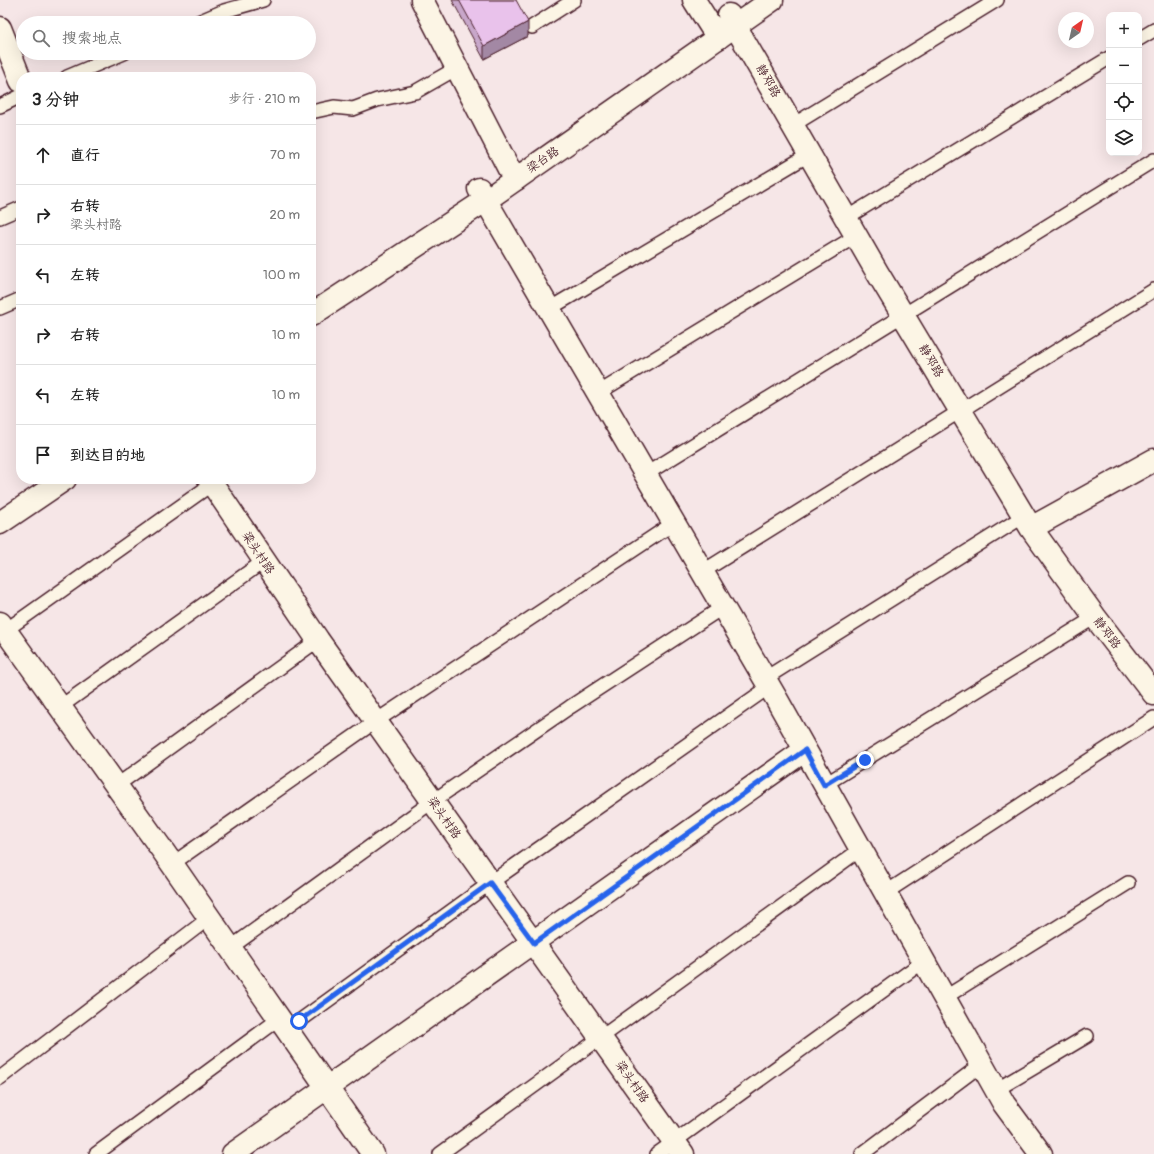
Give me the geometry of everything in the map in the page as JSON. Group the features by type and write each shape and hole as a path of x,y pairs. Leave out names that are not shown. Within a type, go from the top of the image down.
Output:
{"street":[{"path":"422,0 513,174"},
{"path":"694,0 714,33"},
{"name":"梁台路","path":"733,20 750,0"},
{"name":"梁台路","path":"316,312 733,20 772,0"},
{"name":"静邓路","path":"733,20 851,227 1027,522 1095,617 1154,694"},
{"path":"0,28 17,72"},
{"path":"483,195 767,683 1004,1104 1041,1154"},
{"name":"梁台路","path":"316,297 483,195"},
{"path":"1027,522 1154,460"},
{"path":"0,507 34,484"},
{"path":"0,523 58,484"},
{"name":"梁头村路","path":"211,484 318,640 679,1148"},
{"path":"3,627 172,864 373,1154"},
{"path":"233,1154 534,943 805,750"}],"lane":[{"path":"212,16 224,11 263,0"},
{"path":"532,27 574,0"},
{"path":"793,125 997,0"},
{"path":"1142,37 1154,30"},
{"path":"79,72 107,60"},
{"path":"598,393 1106,60"},
{"path":"316,111 334,107 354,109 378,100 415,92 457,68"},
{"path":"0,106 16,98"},
{"path":"549,309 810,154"},
{"path":"646,474 1154,160"},
{"path":"0,217 16,210"},
{"path":"702,572 1154,290"},
{"path":"0,308 16,301"},
{"path":"3,627 207,484"},
{"path":"96,1154 490,883 767,683 1027,522"},
{"path":"172,864 376,721 674,523"},
{"path":"60,707 264,561"},
{"path":"230,948 433,801 570,707 723,607"},
{"path":"824,785 1095,617"},
{"path":"116,786 318,640"},
{"path":"886,893 1154,718"},
{"path":"440,1154 861,849"},
{"path":"944,998 1128,883"},
{"path":"0,1078 208,918"},
{"path":"657,1154 679,1148 924,961"},
{"path":"996,1090 1087,1036"},
{"path":"862,1154 982,1064"}],"building":[{"path":"459,0 516,0 528,22 484,46"}],"route":[{"path":"299,1021 490,883 534,943 805,750 824,785 865,760"}]}
